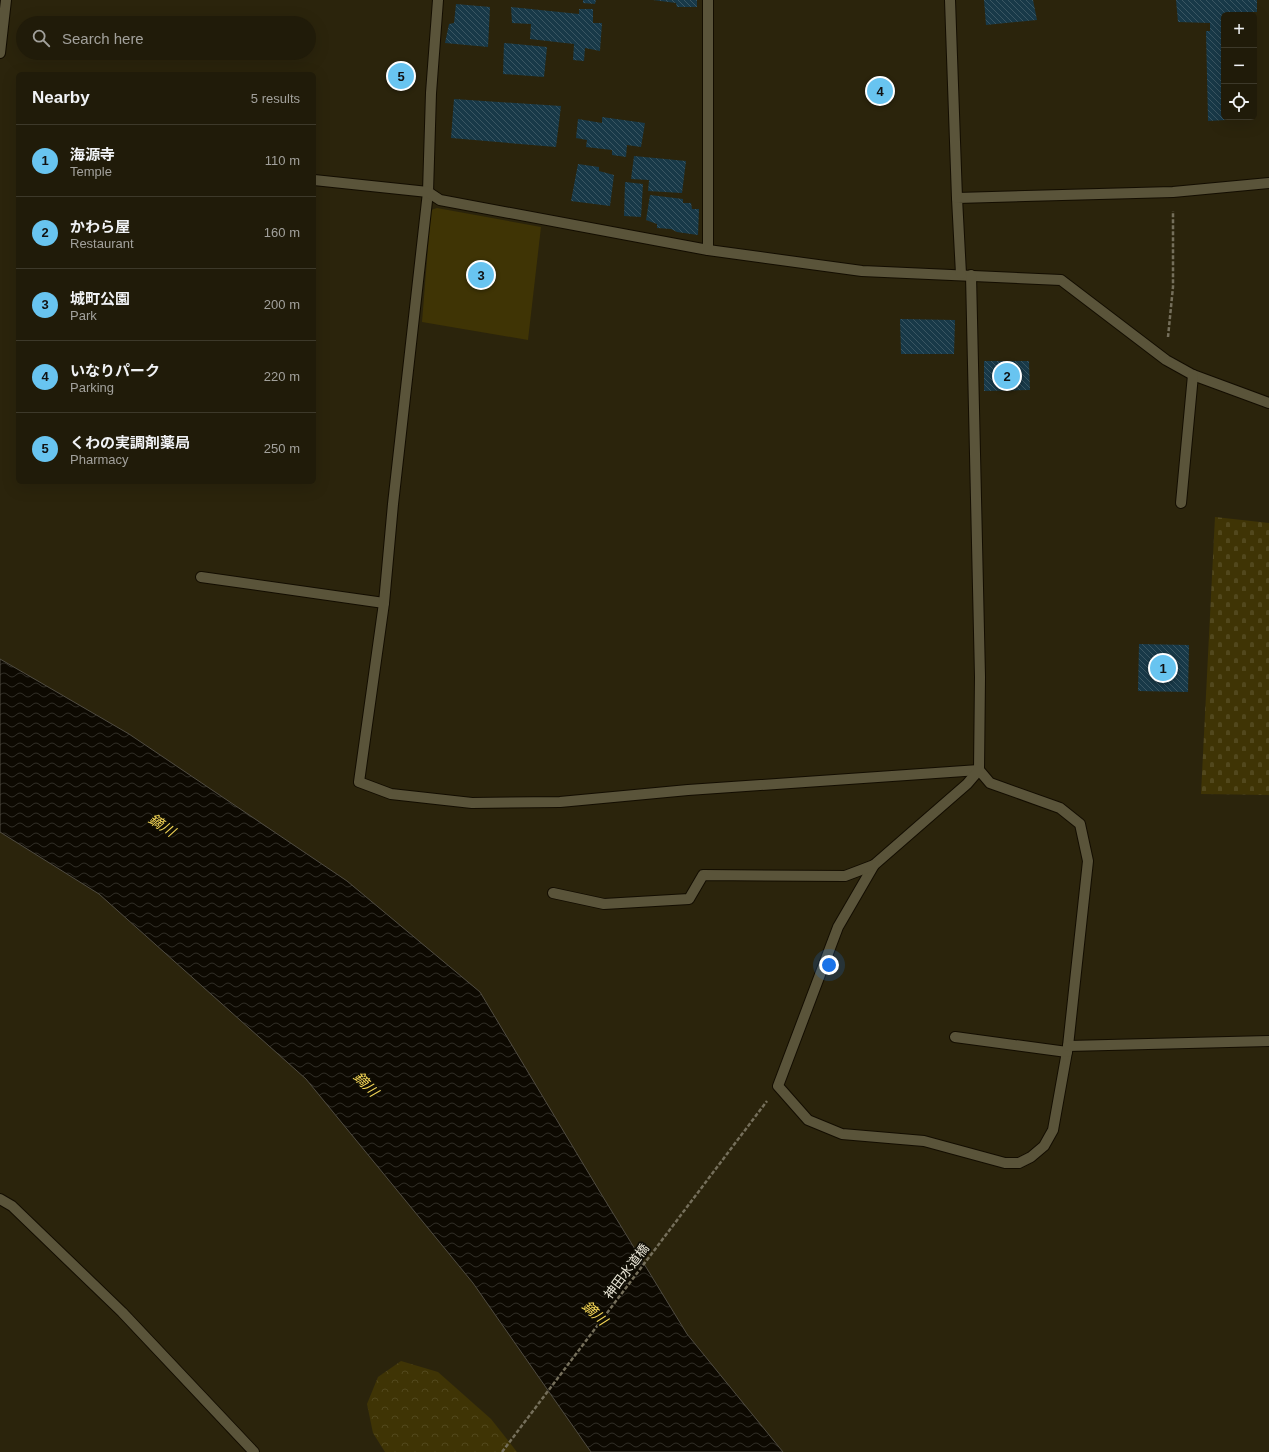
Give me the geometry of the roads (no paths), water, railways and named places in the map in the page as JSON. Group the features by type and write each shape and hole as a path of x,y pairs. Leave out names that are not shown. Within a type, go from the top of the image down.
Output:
{"street":[{"path":"0,53 6,0"},
{"path":"438,0 431,93 428,192 393,504 384,602 360,782 391,794 472,802 560,802 688,790 979,770"},
{"path":"708,0 708,250"},
{"path":"950,0 956,198 966,274 980,677 979,770 967,784 874,865 838,927 778,1086 808,1120 842,1134 924,1141 1005,1163 1019,1163 1032,1157 1044,1146 1053,1130 1068,1049 1088,862 1080,824 1060,808 990,783 979,770"},
{"path":"316,180 428,192 440,200 708,250 862,271 966,274 1061,280 1166,360 1193,375 1269,403"},
{"path":"956,198 1173,192 1269,183"},
{"path":"1181,503 1193,375"},
{"path":"201,577 384,602"},
{"path":"553,893 604,904 689,900 703,875 845,876 874,865"},
{"path":"955,1038 1068,1049 1269,1041"},
{"path":"0,1199 12,1206 122,1312 254,1452"}],"water":[{"name":"鏑川","path":"0,659 129,734 347,881 480,992 687,1334 783,1452 591,1452 473,1283 306,1079 99,894 0,832"}],"place":[{"name":"くわの実調剤薬局","path":"401,76"},
{"name":"いなりパーク","path":"880,91"},
{"name":"城町公園","path":"481,275"},
{"name":"かわら屋","path":"1007,376"},
{"name":"海源寺","path":"1163,668"}]}
